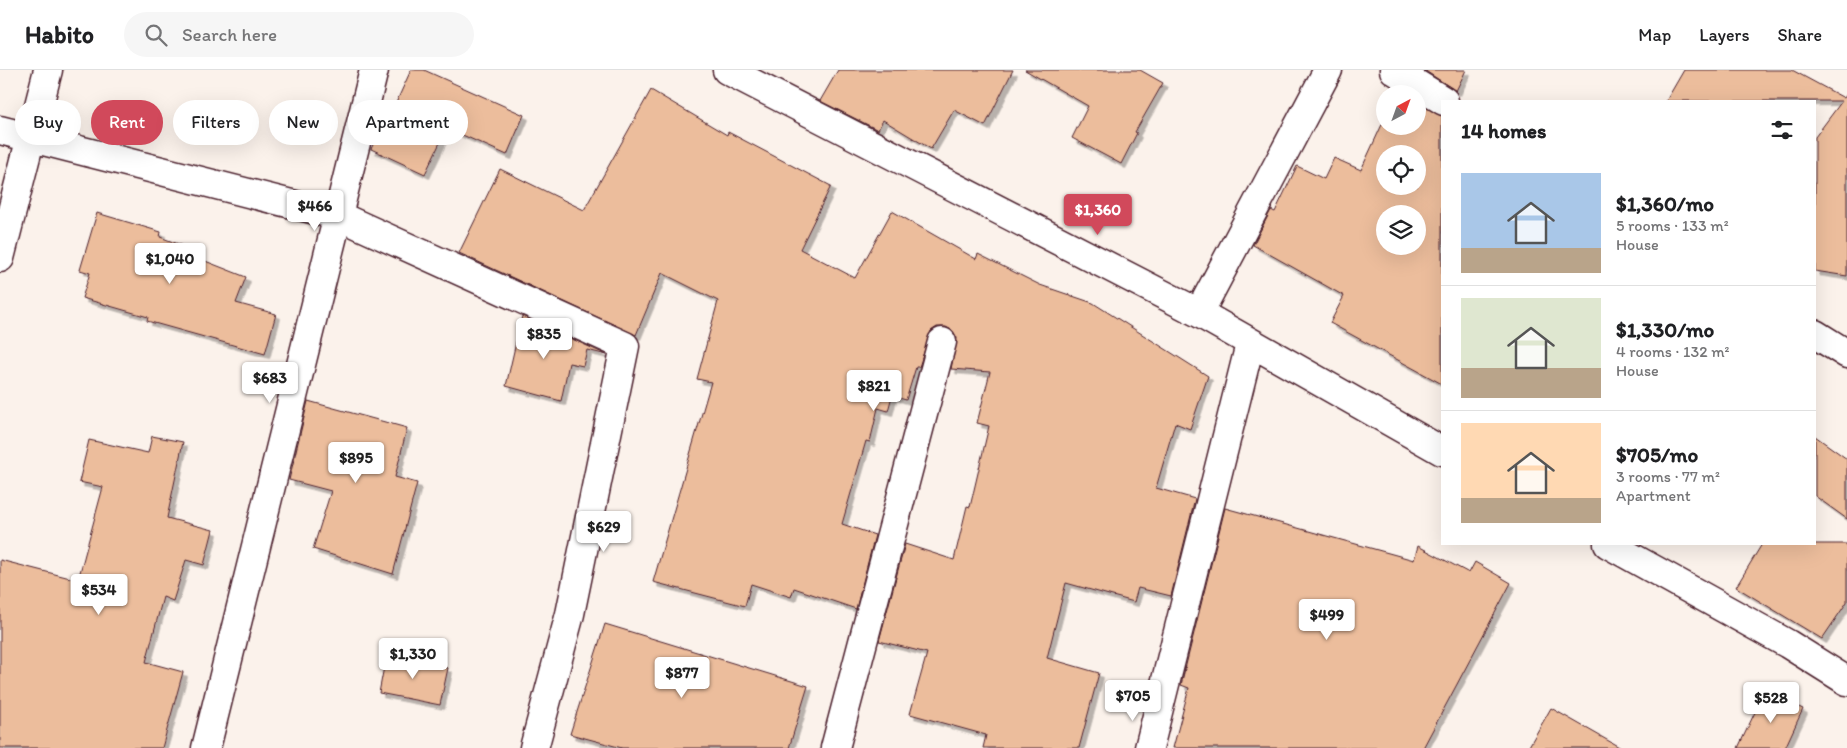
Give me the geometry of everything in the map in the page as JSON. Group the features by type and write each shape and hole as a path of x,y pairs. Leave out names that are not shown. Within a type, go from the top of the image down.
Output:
{"street":[{"path":"40,100 48,70"},
{"path":"206,748 374,70"},
{"path":"727,70 1199,313 1250,344 1441,450"},
{"path":"1199,313 1328,70"},
{"path":"1394,70 1442,100"},
{"path":"0,130 15,133"},
{"path":"0,258 29,145"},
{"path":"62,145 339,216 625,346 570,614 534,748"},
{"path":"1816,335 1847,354"},
{"path":"835,748 942,342"},
{"path":"1149,748 1250,344"},
{"path":"1610,545 1788,644 1847,681"}],"building":[{"path":"411,70 424,70 524,115 507,155 468,137 468,100 397,100"},
{"path":"838,70 1013,70 985,126 954,110 931,149 883,120 878,130 820,101"},
{"path":"1025,70 1140,70 1163,83 1135,132 1137,133 1121,164 1072,138 1088,106"},
{"path":"1424,70 1466,70 1456,91"},
{"path":"1684,70 1792,70 1844,98 1847,94 1847,276 1816,271 1816,136 1842,101 1667,100"},
{"path":"651,90 727,135 728,132 831,186 800,249 855,278 892,211 976,259 978,254 1040,285 1093,303 1208,376 1190,429 1175,423 1156,488 1195,499 1171,596 1138,588 1134,602 1066,583 1047,658 1099,673 1079,748 983,748 986,735 910,714 927,653 879,641 905,544 954,560 967,506 970,507 989,426 977,423 990,372 951,369 957,338 953,331 946,327 937,327 931,331 919,367 916,367 906,400 892,396 888,411 878,408 870,442 866,441 842,524 875,535 856,609 794,588 791,597 751,584 745,606 653,582 711,382 697,379 718,301 662,273 636,335 459,253 500,169 584,210"},
{"path":"1426,107 1441,115 1441,383 1330,323 1344,296 1253,245 1271,210 1275,212 1297,166 1324,179 1334,158 1361,170 1377,135 1426,135"},
{"path":"373,145 439,145 425,174 371,149"},
{"path":"97,213 161,232 160,237 197,251 195,257 246,277 236,303 276,314 265,354 147,321 148,317 82,298 90,273 80,270"},
{"path":"522,316 607,355 587,350 583,366 569,363 561,401 506,386"},
{"path":"308,401 407,428 395,477 417,483 393,574 313,549 331,491 289,480"},
{"path":"152,436 183,442 167,518 213,530 204,565 186,560 173,601 163,597 146,662 183,672 162,748 0,748 0,560 78,580 103,487 79,482 89,440 148,453"},
{"path":"1816,437 1847,459 1847,519 1816,497"},
{"path":"1225,508 1414,560 1418,546 1469,573 1475,562 1511,583 1423,748 1173,748 1189,688 1181,685"},
{"path":"1847,544 1847,602 1822,639 1736,587 1761,545"},
{"path":"605,624 808,686 789,748 622,748 570,734"},
{"path":"386,656 448,668 440,705 379,693"},
{"path":"1765,691 1803,709 1785,748 1738,748"},
{"path":"1551,708 1621,748 1528,748"}]}
